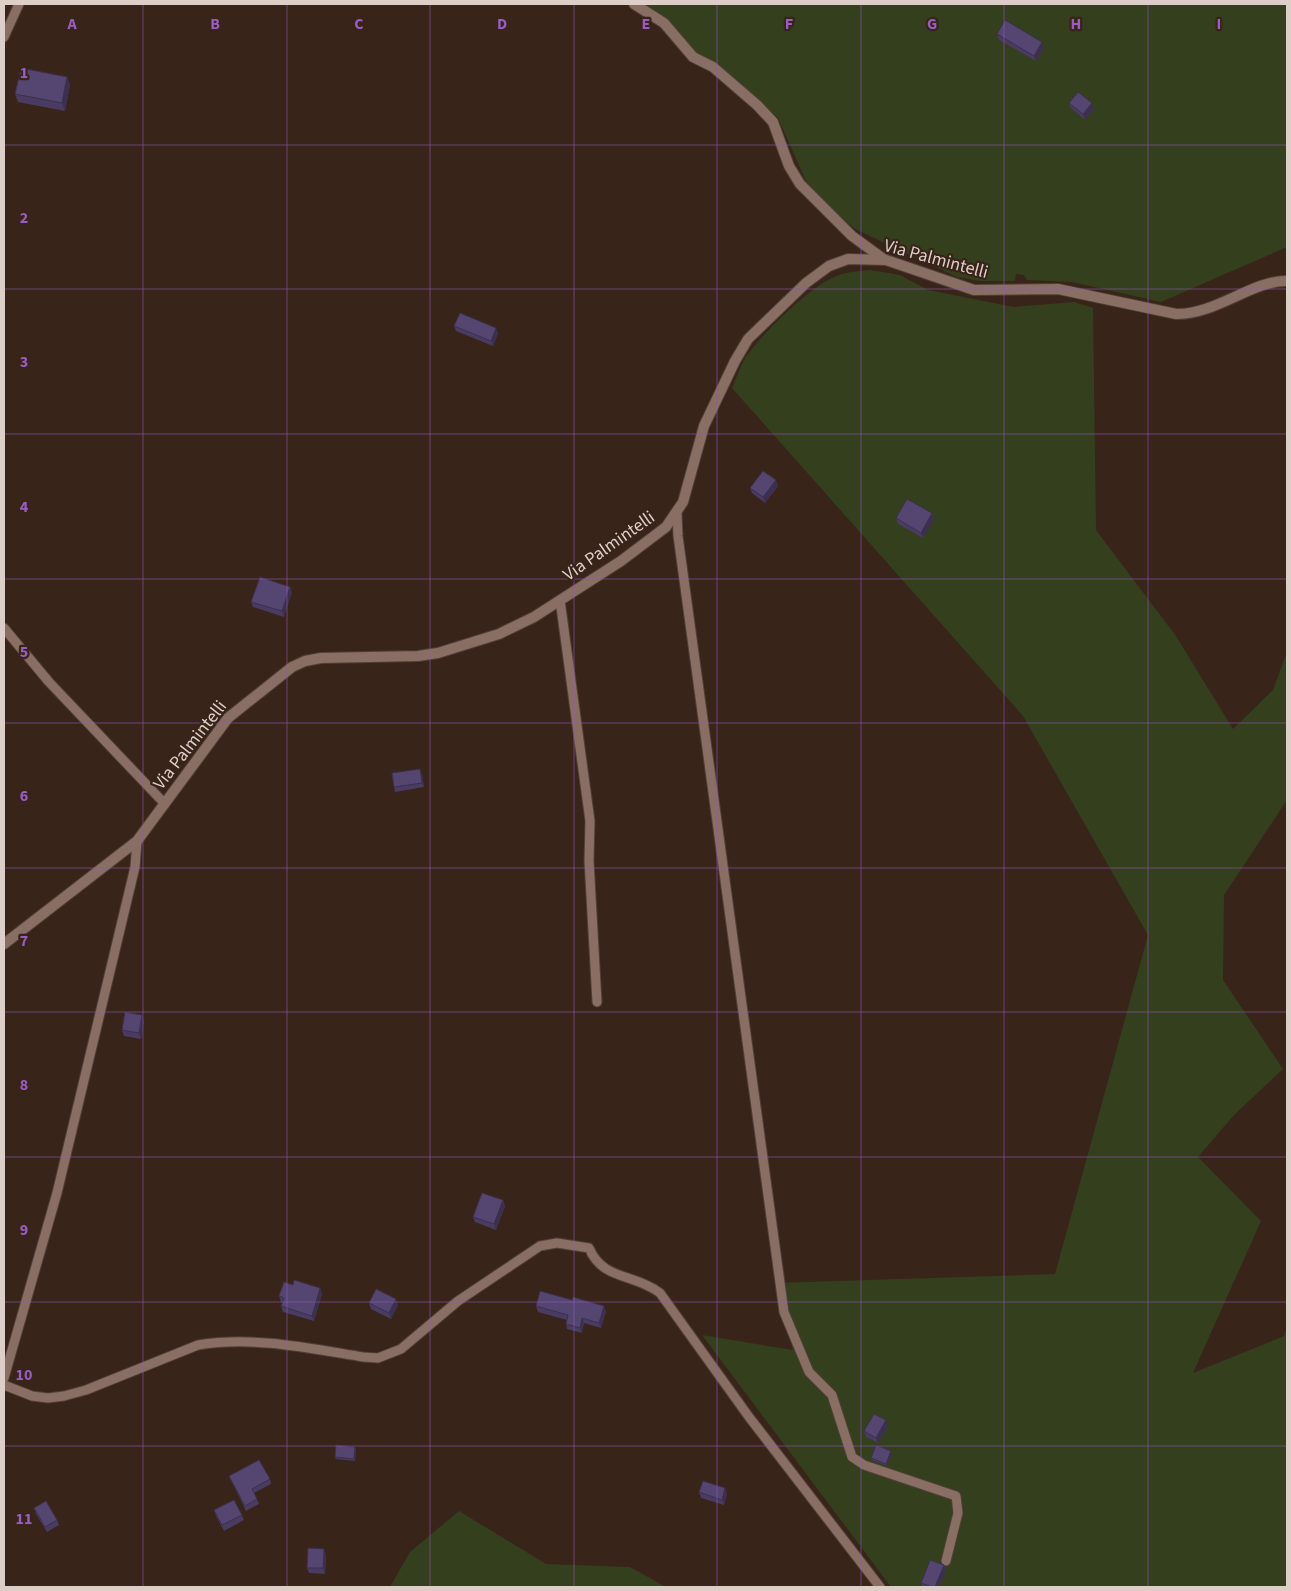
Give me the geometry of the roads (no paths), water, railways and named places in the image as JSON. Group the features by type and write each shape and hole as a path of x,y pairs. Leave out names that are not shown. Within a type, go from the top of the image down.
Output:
{"street":[{"path":"634,4 664,23 693,57 712,67 774,122 789,166 800,184 852,236 886,260"},
{"name":"Via Palmintelli","path":"4,944 137,841 228,718 292,667 321,658 418,656 438,653 519,625 628,555 666,527 683,502 704,426 735,361 748,339 806,283 829,266 848,259 886,260 974,290 1058,289 1176,314 1191,314 1267,285 1287,281"}],"lane":[{"path":"4,36 19,4"},
{"path":"677,513 678,536 784,1312 809,1372 832,1395 852,1457 864,1465 956,1496 958,1512 946,1561"},
{"path":"560,600 590,821 589,861 597,1002"},
{"path":"4,628 49,682 165,804"},
{"path":"4,1378 57,1193 135,867 137,841"},
{"path":"4,1385 32,1396 48,1398 64,1396 86,1390 198,1345 212,1343 268,1342 378,1358 389,1355 414,1340 458,1301 540,1246 557,1243 589,1248 594,1260 602,1268 639,1281 660,1294 749,1417 880,1587"}]}
